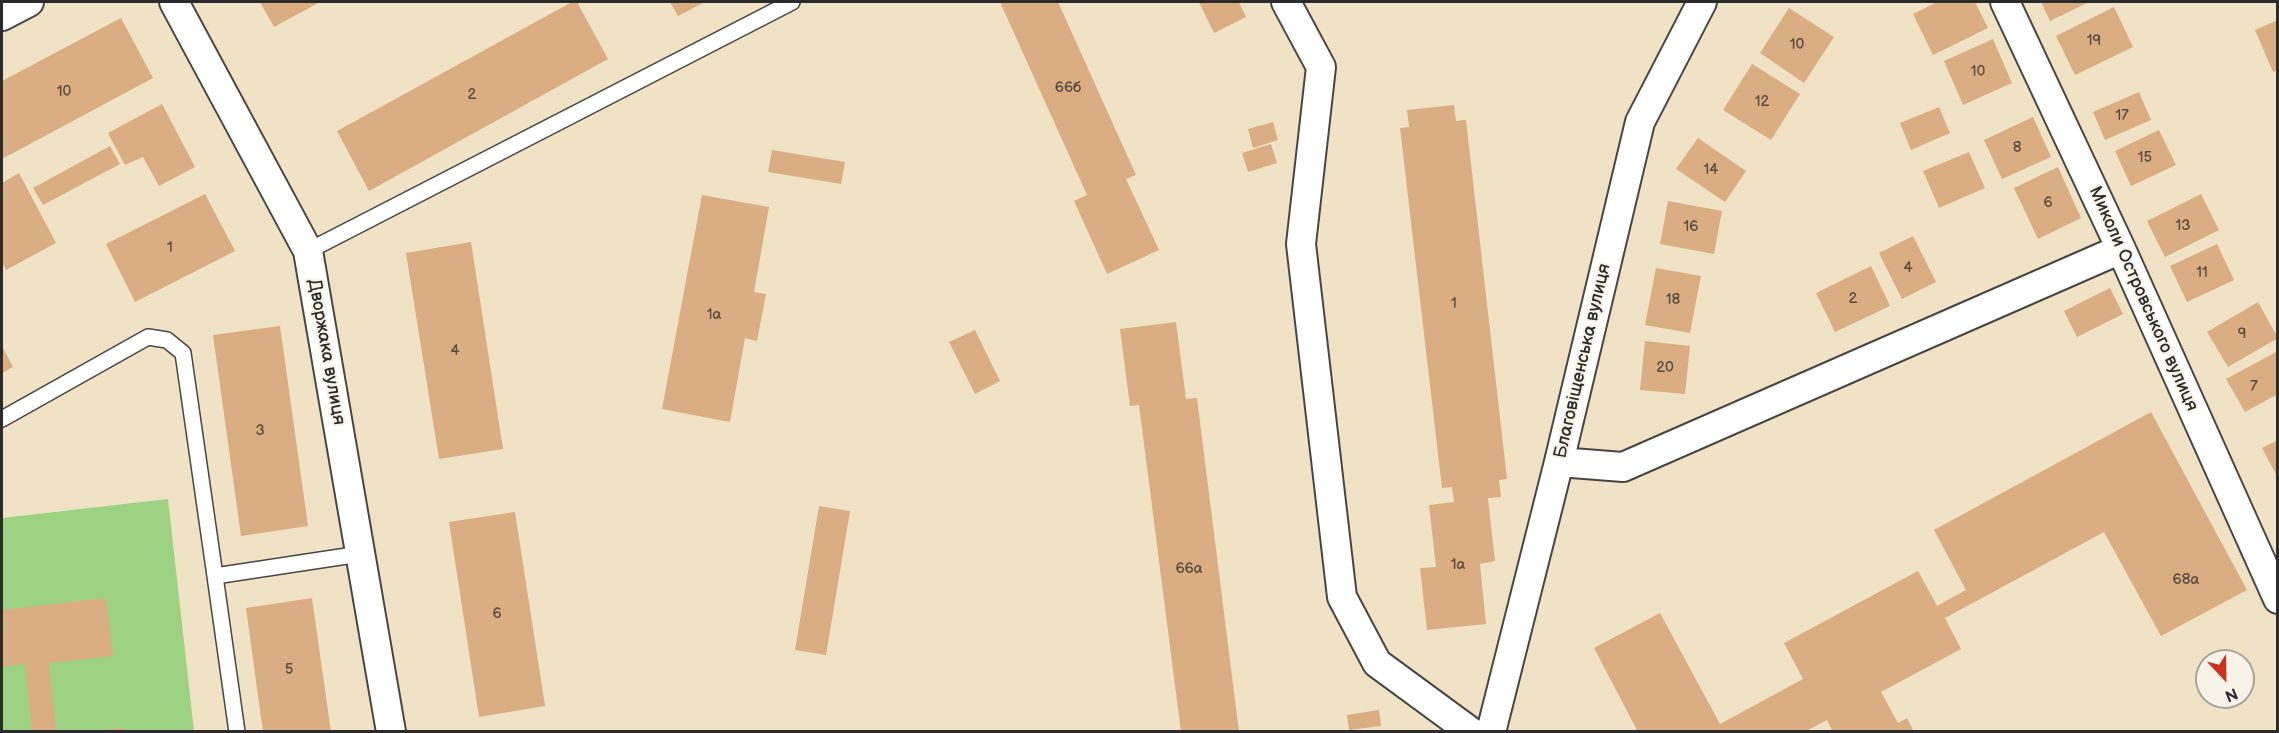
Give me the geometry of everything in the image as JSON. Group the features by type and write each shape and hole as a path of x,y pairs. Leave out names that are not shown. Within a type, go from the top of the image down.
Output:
{"street":[{"path":"2,16 29,2"},
{"name":"Дворжака вулиця","path":"174,2 308,251 391,732"},
{"path":"1286,2 1320,67 1301,244 1342,597 1377,663 1471,732"},
{"name":"Благовіщенська вулиця","path":"1491,732 1559,462 1640,122 1702,2"},
{"name":"Миколи Островського вулиця","path":"2005,2 2121,249 2277,599"},
{"path":"1559,462 1623,467 2121,249"}],"lane":[{"path":"308,251 792,2"},
{"path":"2,419 148,337 167,340 183,353 237,732"},
{"path":"214,576 360,554"}],"green space":[{"path":"168,499 194,731 2,731 2,518"}],"building":[{"path":"260,2 320,2 274,27"},
{"path":"572,2 577,2 608,59 369,191 337,131"},
{"path":"670,2 705,2 678,16"},
{"path":"1000,2 1058,2 1136,175 1126,179 1159,250 1107,274 1074,201 1087,195"},
{"path":"1199,2 1239,2 1246,17 1214,33"},
{"path":"1937,2 1975,2 1988,28 1933,55 1913,14"},
{"path":"2041,2 2086,2 2087,3 2050,21"},
{"path":"2114,7 2133,47 2075,75 2056,36"},
{"path":"1789,8 1834,37 1804,83 1760,53"},
{"path":"121,18 153,78 2,159 2,81"},
{"path":"2278,20 2278,70 2273,72 2255,30"},
{"path":"1993,39 2012,83 1963,105 1944,61"},
{"path":"1752,64 1800,94 1771,140 1723,110"},
{"path":"2139,92 2151,120 2105,140 2093,112"},
{"path":"162,104 195,167 159,186 143,157 125,165 108,133"},
{"path":"1454,105 1456,121 1466,120 1507,479 1499,480 1501,497 1488,498 1495,561 1480,564 1486,624 1427,630 1420,568 1436,567 1429,505 1454,502 1452,487 1442,488 1400,128 1409,127 1407,110"},
{"path":"1939,107 1950,133 1911,150 1900,123"},
{"path":"2033,117 2051,157 2002,179 1984,140"},
{"path":"1273,122 1278,140 1253,148 1248,129"},
{"path":"2159,130 2176,165 2131,186 2115,151"},
{"path":"1698,138 1746,171 1725,202 1676,169"},
{"path":"1271,144 1277,163 1248,172 1242,153"},
{"path":"110,146 120,164 43,205 33,188"},
{"path":"772,150 845,162 841,184 768,172"},
{"path":"1969,152 1985,188 1939,208 1923,171"},
{"path":"2058,167 2081,218 2038,239 2014,188"},
{"path":"19,173 56,243 6,270 2,262 2,183"},
{"path":"205,194 235,251 135,302 106,244"},
{"path":"2201,194 2219,230 2165,257 2147,221"},
{"path":"702,195 769,207 754,292 766,294 757,341 745,338 730,422 662,409"},
{"path":"1668,201 1722,211 1714,254 1660,244"},
{"path":"1913,236 1936,282 1902,299 1879,253"},
{"path":"471,242 503,449 439,459 406,253"},
{"path":"2217,244 2234,280 2187,302 2170,266"},
{"path":"1871,266 1890,306 1835,332 1816,293"},
{"path":"1656,268 1701,276 1690,333 1645,325"},
{"path":"2110,288 2123,314 2077,337 2064,311"},
{"path":"2258,302 2278,338 2228,367 2207,332"},
{"path":"1176,322 1186,399 1197,398 1239,732 1181,732 1139,405 1130,406 1120,329"},
{"path":"280,326 308,526 241,536 213,335"},
{"path":"975,330 1000,381 975,394 949,342"},
{"path":"1645,341 1690,346 1685,394 1640,390"},
{"path":"2,346 13,367 2,373"},
{"path":"2278,351 2278,394 2245,412 2226,379"},
{"path":"2151,412 2247,590 2161,636 2104,532 1945,618 1961,649 1881,692 1898,723 1907,718 1914,732 1833,732 1827,720 1804,732 1638,732 1594,648 1660,613 1720,724 1803,679 1784,643 1918,571 1937,606 1966,590 1934,530"},
{"path":"2278,440 2278,478 2262,448"},
{"path":"819,506 850,511 826,655 795,650"},
{"path":"515,512 545,706 479,717 449,522"},
{"path":"106,598 113,656 49,663 56,732 32,732 25,664 2,667 2,610"},
{"path":"312,598 331,732 263,732 246,608"},
{"path":"1379,710 1381,726 1349,730 1347,715"},
{"path":"124,728 124,732 102,732 102,730"}]}
